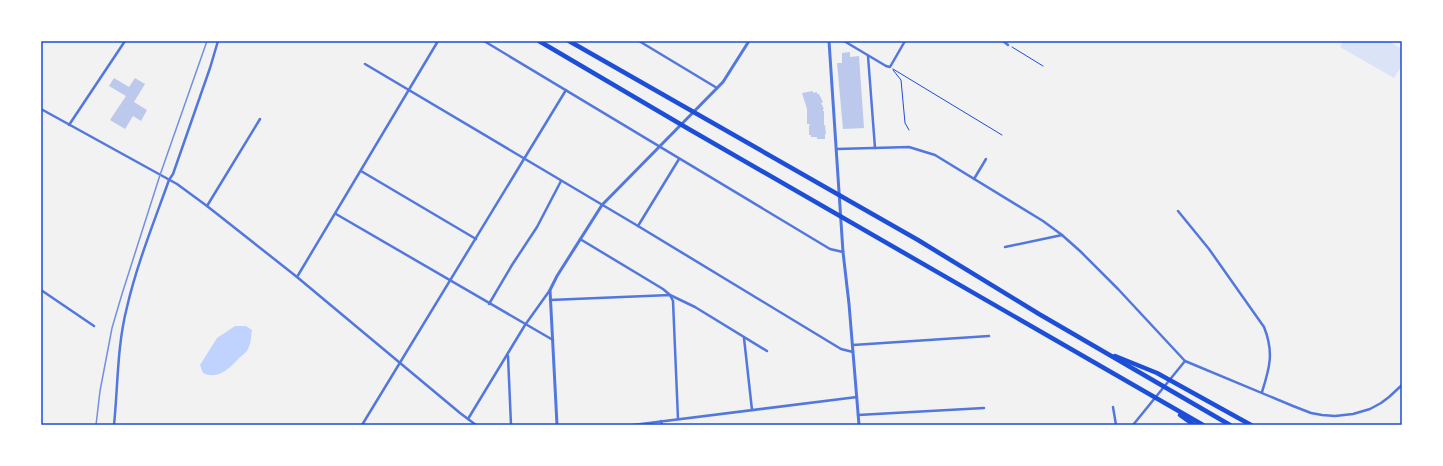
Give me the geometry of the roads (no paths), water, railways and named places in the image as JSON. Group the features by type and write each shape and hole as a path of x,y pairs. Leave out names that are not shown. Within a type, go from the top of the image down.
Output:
{"highway":[{"path":"540,41 763,172 1203,425"},
{"path":"569,41 918,240 1039,314 1230,425"},
{"path":"1104,352 1131,361 1156,373 1251,425"},
{"path":"1161,400 1194,425"}],"street":[{"path":"69,125 125,41"},
{"path":"114,425 120,341 127,307 148,239 169,180 173,174 218,41"},
{"path":"297,277 438,41"},
{"path":"484,41 830,249 843,252"},
{"path":"639,41 717,88"},
{"path":"468,419 525,325 550,290 580,238 602,205 658,146 670,136 717,88 728,75 749,41"},
{"path":"830,41 842,240 859,425"},
{"path":"844,41 868,56 890,67 905,41"},
{"path":"1003,41 1008,45"},
{"path":"868,56 875,148"},
{"path":"365,64 638,226 841,349 853,352"},
{"path":"362,425 566,90"},
{"path":"41,109 169,180 207,206 297,277 476,425"},
{"path":"207,206 260,119"},
{"path":"836,149 909,147 935,156 1043,221 1062,235 1080,251 1185,361 1262,392 1311,414 1335,416 1353,414 1370,409 1389,397 1402,385"},
{"path":"638,226 679,159"},
{"path":"974,179 986,160"},
{"path":"361,171 476,239"},
{"path":"489,304 537,227 561,181"},
{"path":"1178,211 1208,249 1264,327 1268,337 1271,356 1262,392"},
{"path":"336,214 450,282 553,340"},
{"path":"1005,247 1062,235"},
{"path":"580,238 625,267 647,279 670,295 695,307 767,350"},
{"path":"41,290 94,326"},
{"path":"550,290 557,425"},
{"path":"550,300 670,295"},
{"path":"670,295 673,301 678,418"},
{"path":"852,345 990,336"},
{"path":"744,337 752,410"},
{"path":"508,355 511,425"},
{"path":"1133,425 1176,370 1185,361"},
{"path":"633,425 678,418 857,397"},
{"path":"1112,407 1116,425"},
{"path":"858,415 984,408"},
{"path":"661,421 662,425"}],"water":[{"path":"235,326 246,326 252,330 249,347 247,350 223,372 214,375 203,373 200,365 217,338"}],"railway":[{"path":"96,425 100,391 112,328 160,175 207,41"}]}
